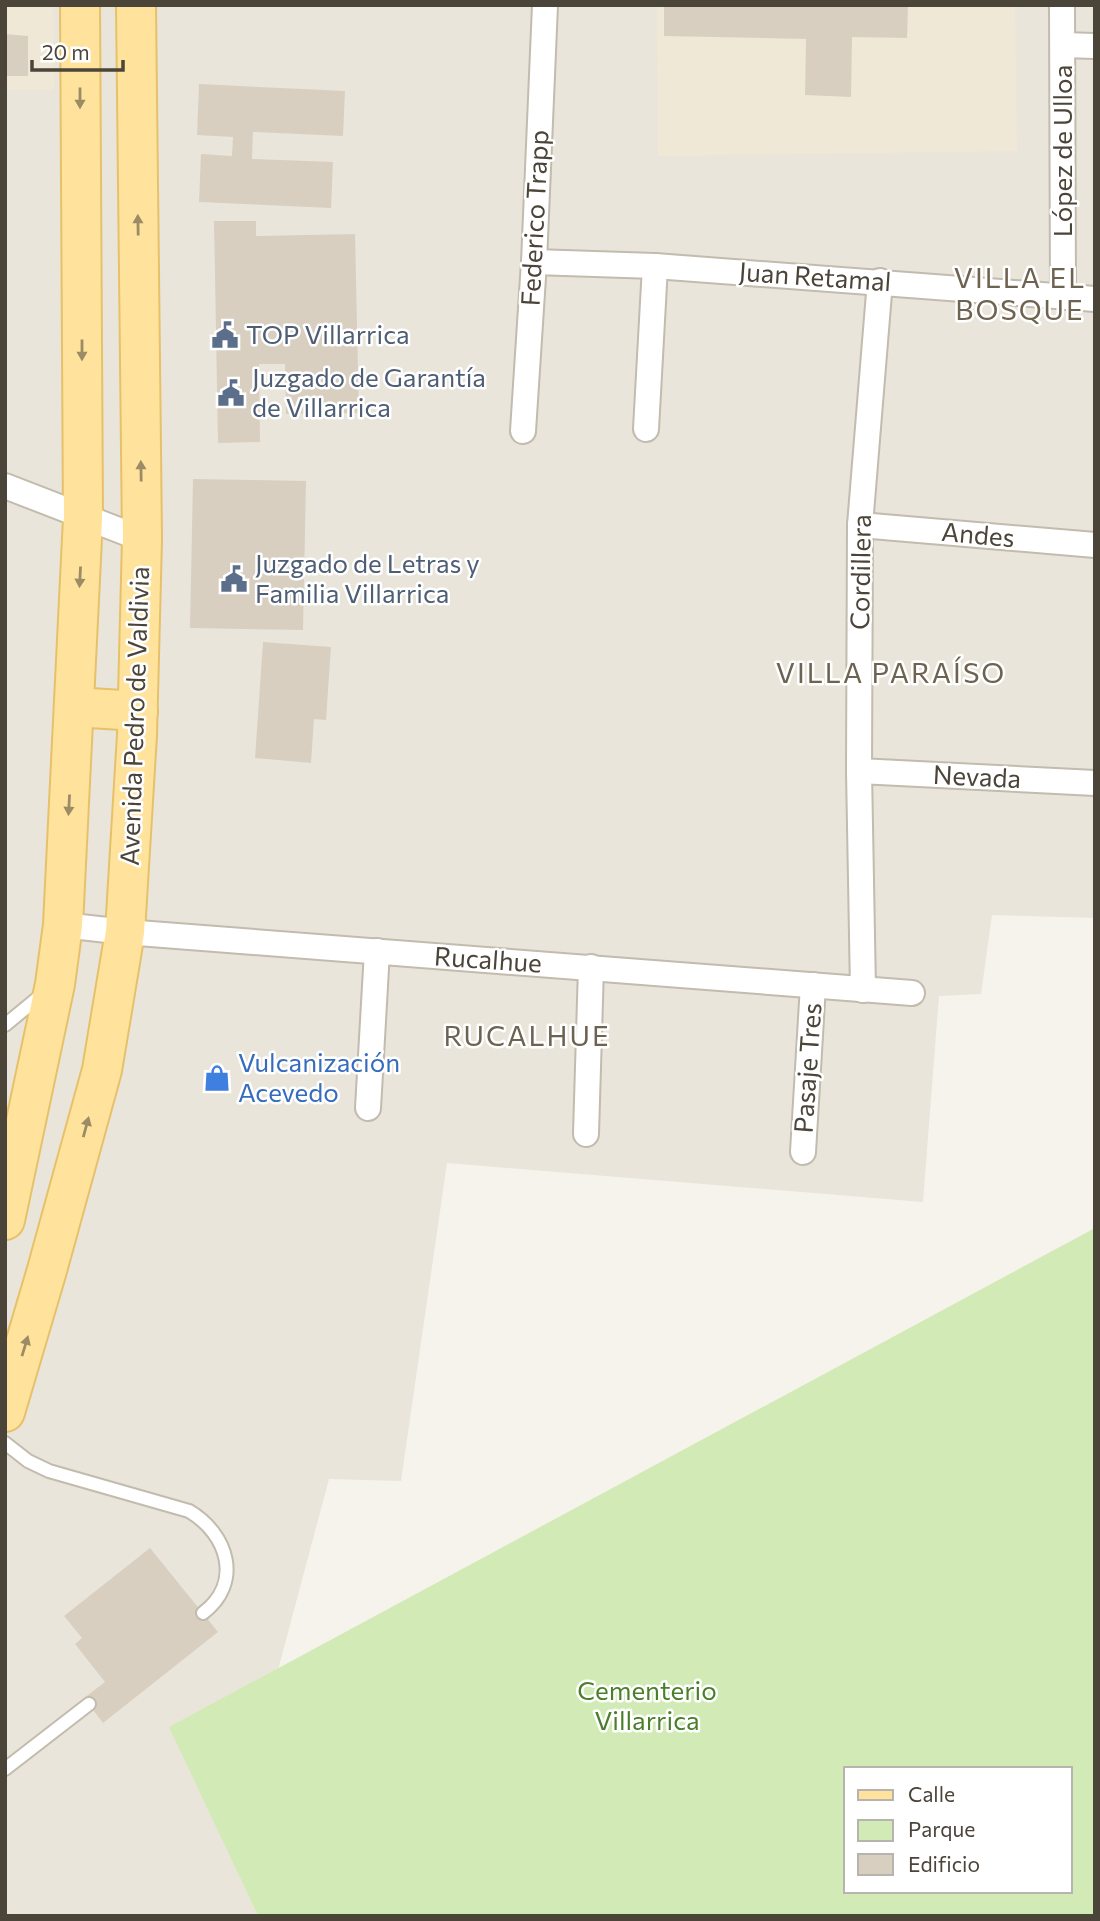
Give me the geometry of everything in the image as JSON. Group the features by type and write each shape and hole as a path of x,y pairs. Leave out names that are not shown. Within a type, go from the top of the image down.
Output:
{"main road":[{"path":"5,1220 55,984 64,925 83,518 80,5"},
{"name":"Avenida Pedro de Valdivia","path":"5,1412 102,1070 125,932 138,711 142,539 136,5"},
{"path":"82,293 139,294"},
{"path":"74,707 138,711"}],"street":[{"name":"Federico Trapp","path":"523,431 534,262 545,5"},
{"name":"López de Ulloa","path":"1062,5 1063,298"},
{"path":"1062,45 1095,46"},
{"name":"Juan Retamal","path":"534,262 654,266 1095,299"},
{"path":"646,429 654,266"},
{"name":"Cordillera","path":"863,990 859,771 860,526 880,281"},
{"path":"5,486 142,539"},
{"name":"Andes","path":"860,526 1095,545"},
{"name":"Nevada","path":"859,771 1095,783"},
{"name":"Rucalhue","path":"64,925 125,932 912,993"},
{"path":"368,1108 377,951"},
{"path":"586,1134 591,967"},
{"name":"Pasaje Tres","path":"803,1152 813,985"}],"lane":[{"path":"5,1025 55,984"},
{"path":"5,1443 28,1461 48,1471 189,1511 203,1520 215,1531 222,1546 226,1570 222,1591 215,1604 203,1613"},
{"path":"5,1769 89,1704"}],"shaded area":[{"path":"5,5 1095,5 1095,918 992,915 981,994 939,996 923,1202 447,1163 401,1481 329,1479 278,1670 170,1727 258,1916 5,1916"},
{"path":"5,5 53,5 54,90 5,90"},
{"path":"657,5 1015,5 1017,151 658,156"}],"green space":[{"name":"Cementerio Villarrica","path":"1095,1228 1095,1916 258,1916 169,1727"}],"building":[{"path":"664,5 908,5 907,38 852,37 851,97 805,95 806,39 664,36"},
{"path":"5,34 28,36 28,76 5,76"},
{"path":"199,84 345,91 343,136 253,132 252,159 333,162 331,208 199,202 201,154 232,156 233,137 197,135"},
{"path":"214,221 256,221 256,236 355,234 359,413 286,414 285,364 259,364 260,442 218,443"},
{"path":"193,479 306,481 303,630 190,628"},
{"path":"263,642 331,647 326,720 314,719 311,763 255,758"},
{"path":"150,1548 218,1632 103,1723 84,1698 105,1682 75,1644 82,1638 64,1616"}],"place":[{"name":"TOP Villarrica","path":"225,335"},
{"name":"Juzgado de Garantía de Villarrica","path":"231,393"},
{"name":"Juzgado de Letras y Familia Villarrica","path":"234,579"},
{"name":"Vulcanización Acevedo","path":"217,1078"}],"district":[{"name":"VILLA EL BOSQUE","path":"1020,294"},
{"name":"VILLA PARAÍSO","path":"891,673"},
{"name":"RUCALHUE","path":"527,1036"}]}
